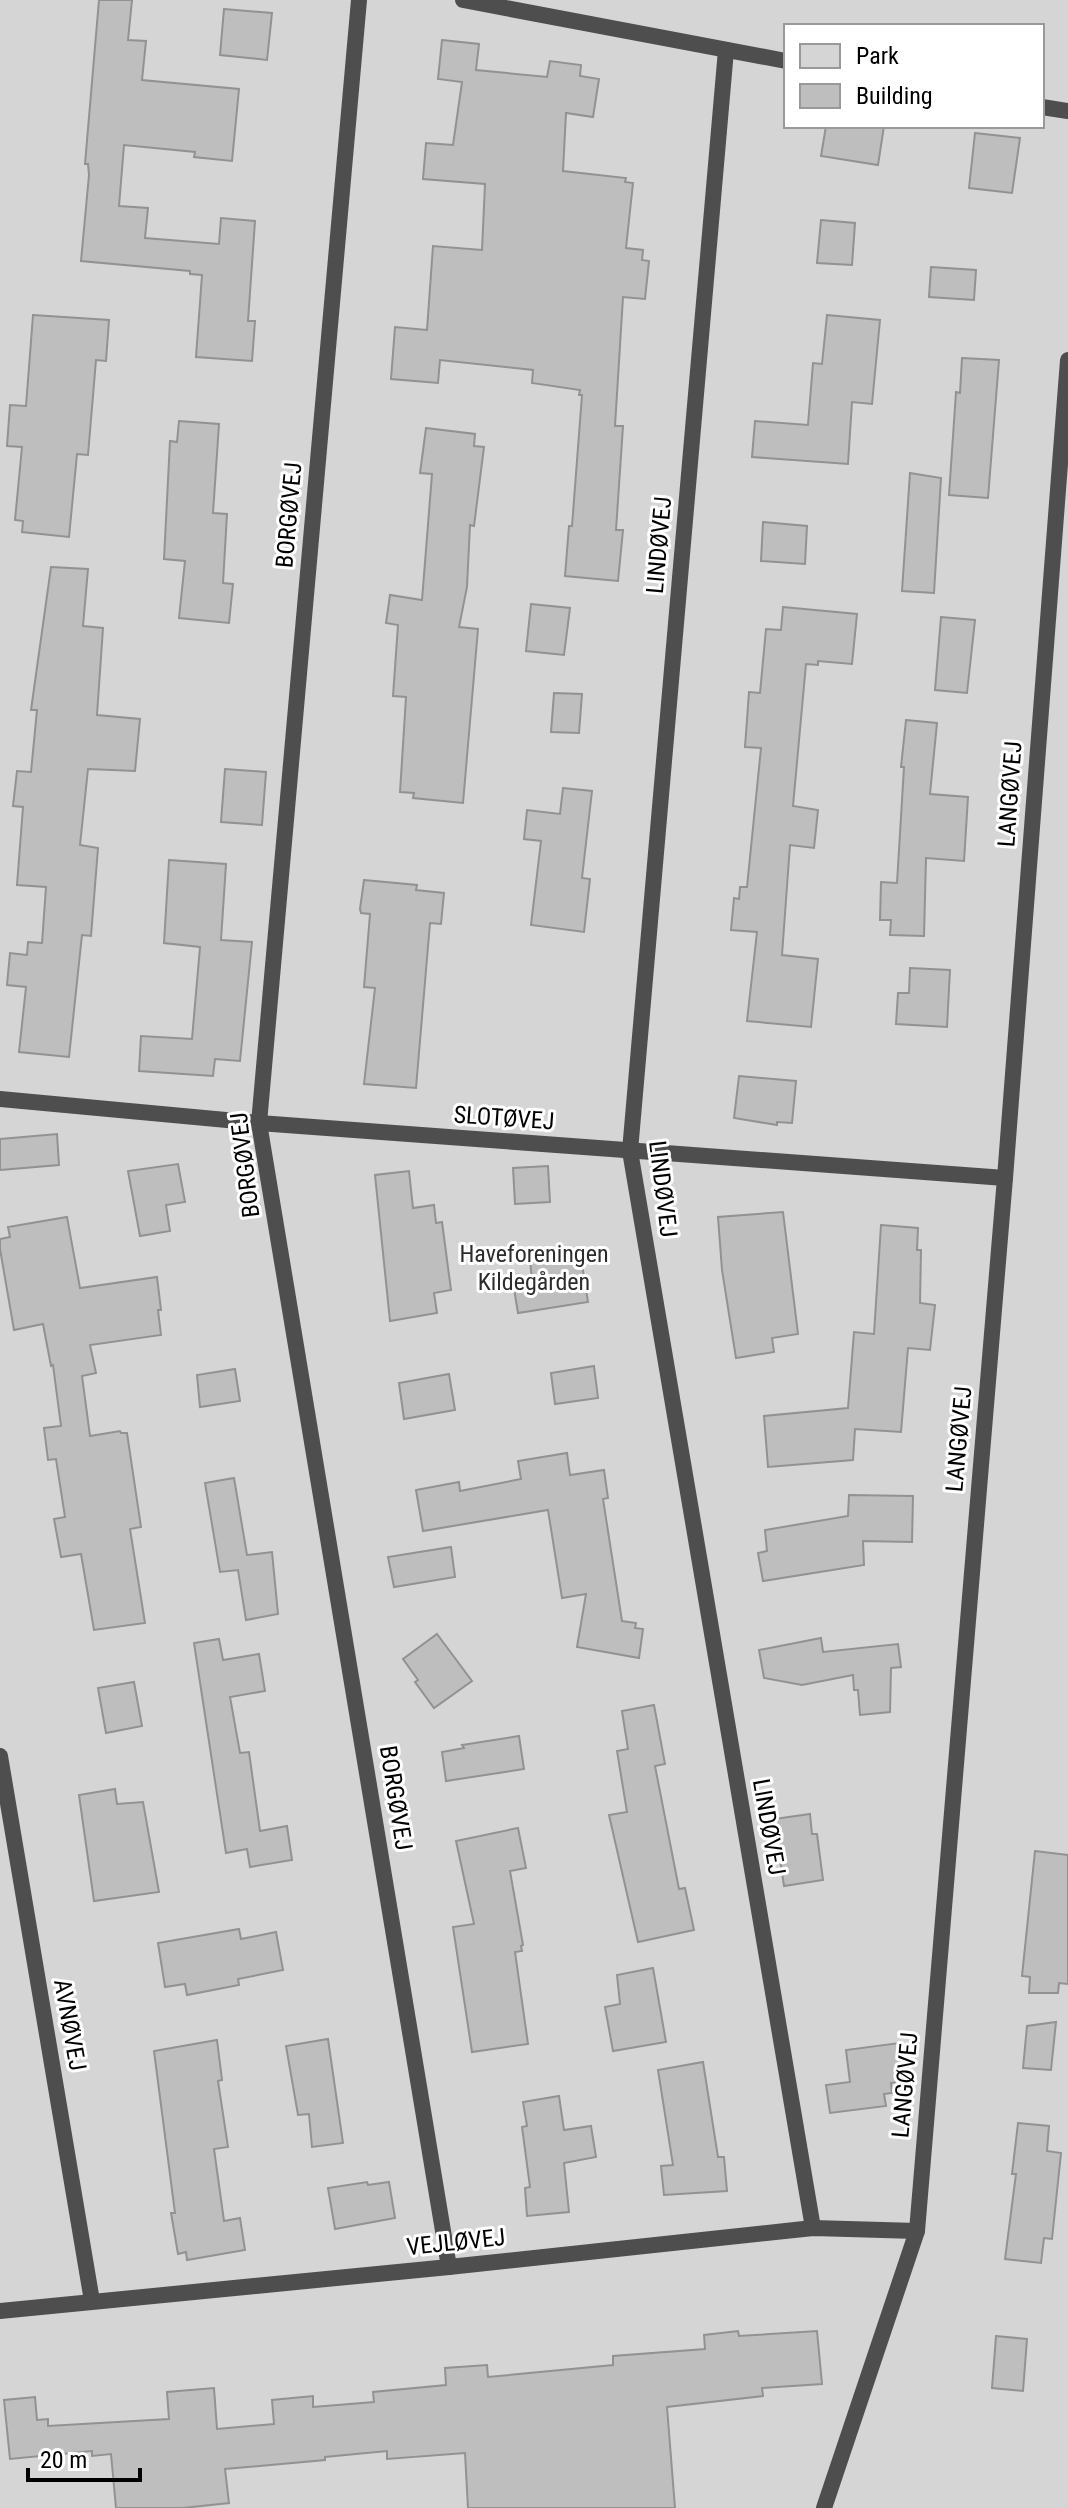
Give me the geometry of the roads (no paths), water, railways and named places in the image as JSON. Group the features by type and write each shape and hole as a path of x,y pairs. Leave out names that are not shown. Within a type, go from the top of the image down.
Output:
{"lane":[{"name":"BORGØVEJ","path":"359,0 259,1123 449,2267"},
{"path":"463,0 784,61"},
{"name":"LINDØVEJ","path":"726,50 630,1151 813,2228"},
{"path":"1044,107 1068,111"},
{"name":"LANGØVEJ","path":"824,2508 917,2231 1005,1178 1068,360"},
{"name":"SLOTØVEJ","path":"0,1099 259,1123 1005,1178"},
{"name":"AVNØVEJ","path":"0,1756 92,2301"},
{"name":"VEJLØVEJ","path":"0,2311 813,2228 917,2231"}],"park label":[{"name":"Haveforeningen Kildegården","path":"534,1268"}]}
